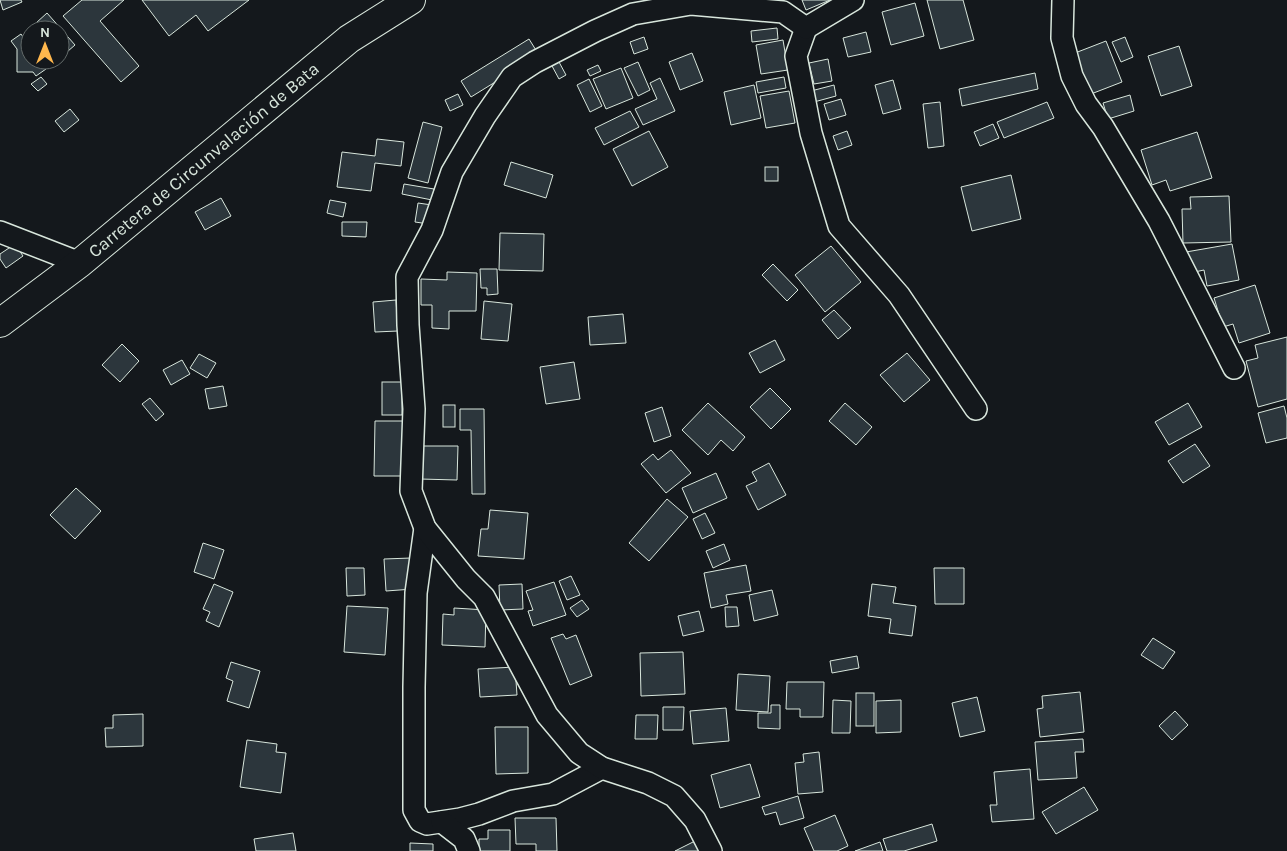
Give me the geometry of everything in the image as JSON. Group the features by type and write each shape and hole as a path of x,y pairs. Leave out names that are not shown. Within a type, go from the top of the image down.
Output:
{"main road":[{"name":"Carretera de Circunvalación de Bata","path":"0,323 80,264 349,39 411,0"}],"street":[{"path":"854,0 806,28 796,56 811,133 839,226 899,295 976,409"},
{"path":"1063,0 1062,38 1072,76 1086,104 1103,127 1159,221 1234,368"},
{"path":"711,851 695,820 674,796 648,783 602,768 579,753 547,715 484,597 466,579 425,528 411,492 414,409 408,325 408,276 432,230 452,172 485,116 512,78 536,62 633,14 691,4 783,12 806,28"},
{"path":"0,232 80,264"},
{"path":"425,528 416,593 414,687 414,810 420,820 427,824 442,822 479,814 513,801 553,794 602,768"},
{"path":"442,822 464,839 469,851"}],"building":[{"path":"0,0 21,0 22,2 3,10"},
{"path":"82,0 124,0 100,21 139,66 121,82 70,24 70,20 67,20 63,16"},
{"path":"142,0 249,0 208,31 196,15 169,36"},
{"path":"802,0 830,0 806,10"},
{"path":"927,0 963,0 974,40 940,49"},
{"path":"915,3 924,36 891,45 882,12"},
{"path":"47,13 53,20 39,20"},
{"path":"777,28 778,39 752,42 751,31"},
{"path":"866,32 871,52 848,57 843,38"},
{"path":"20,35 20,70 45,70 36,76 33,72 17,72 17,49 11,41"},
{"path":"644,37 648,49 634,54 630,42"},
{"path":"1125,37 1133,57 1121,62 1112,42"},
{"path":"70,39 75,45 70,49"},
{"path":"529,39 539,55 471,97 461,81"},
{"path":"783,40 788,70 761,74 756,45"},
{"path":"1106,41 1122,82 1091,94 1075,53"},
{"path":"1179,46 1192,86 1161,96 1148,56"},
{"path":"692,53 703,81 680,90 669,62"},
{"path":"828,59 832,81 814,84 809,63"},
{"path":"559,62 566,75 559,79 552,66"},
{"path":"638,62 650,90 638,96 624,68"},
{"path":"598,65 601,71 590,76 587,70"},
{"path":"621,68 633,98 606,109 593,79"},
{"path":"1035,73 1038,89 962,106 959,89"},
{"path":"41,77 47,84 38,91 31,84"},
{"path":"784,77 786,88 758,93 756,82"},
{"path":"660,78 675,111 643,125 635,109 657,99 650,83"},
{"path":"589,79 602,106 590,112 577,85"},
{"path":"893,80 901,109 883,114 875,85"},
{"path":"754,85 761,118 731,125 724,92"},
{"path":"834,85 836,96 814,102 811,91"},
{"path":"789,91 795,123 766,128 760,96"},
{"path":"458,94 463,105 450,111 445,100"},
{"path":"1130,95 1134,111 1108,119 1103,103"},
{"path":"841,99 846,115 829,120 824,104"},
{"path":"940,102 944,146 928,148 923,104"},
{"path":"1047,102 1054,118 1004,138 997,122"},
{"path":"70,109 79,120 64,132 55,121"},
{"path":"630,111 639,127 604,145 595,128"},
{"path":"423,122 442,127 428,183 408,178"},
{"path":"993,124 999,138 980,146 974,132"},
{"path":"649,131 668,167 632,186 613,149"},
{"path":"847,131 852,145 838,150 833,136"},
{"path":"1197,132 1212,178 1170,191 1166,180 1152,185 1141,150"},
{"path":"377,139 404,142 401,166 375,163 371,191 337,187 342,152 375,156"},
{"path":"511,162 553,175 546,198 504,185"},
{"path":"765,167 778,167 778,181 765,181"},
{"path":"1011,175 1021,219 972,231 961,187"},
{"path":"404,184 434,189 432,200 402,194"},
{"path":"1229,196 1231,242 1183,243 1182,209 1191,209 1190,197"},
{"path":"221,198 231,216 205,230 195,212"},
{"path":"330,200 346,203 343,217 327,213"},
{"path":"418,203 432,205 429,224 415,222"},
{"path":"342,222 367,222 366,237 342,236"},
{"path":"500,233 544,234 543,271 499,270"},
{"path":"15,244 23,256 6,268 0,259 0,254"},
{"path":"1232,244 1239,280 1207,286 1204,270 1190,273 1186,252"},
{"path":"831,246 861,282 825,312 795,275"},
{"path":"773,264 798,290 787,301 762,275"},
{"path":"480,269 497,269 498,294 487,295 487,288 481,288"},
{"path":"447,272 477,273 476,311 449,311 449,329 432,328 432,305 421,305 421,279 447,280"},
{"path":"1255,285 1270,333 1239,343 1233,324 1223,327 1214,298"},
{"path":"396,300 398,331 375,332 373,302"},
{"path":"484,301 512,304 508,341 481,339"},
{"path":"834,310 851,328 838,339 822,320"},
{"path":"623,314 626,343 590,345 588,317"},
{"path":"1287,337 1287,399 1258,407 1246,361 1258,358 1255,345"},
{"path":"775,340 785,360 760,373 749,353"},
{"path":"122,344 139,361 120,382 102,365"},
{"path":"907,353 930,380 904,402 880,375"},
{"path":"199,354 216,363 207,378 190,368"},
{"path":"182,360 190,374 171,385 163,370"},
{"path":"574,362 580,399 546,404 540,367"},
{"path":"382,382 402,382 402,415 382,415"},
{"path":"223,386 227,406 209,409 205,389"},
{"path":"770,388 791,409 771,429 750,407"},
{"path":"150,398 164,414 156,421 142,404"},
{"path":"708,403 745,437 733,451 721,440 708,455 682,430"},
{"path":"845,403 872,427 856,445 829,421"},
{"path":"1188,403 1202,427 1169,445 1155,422"},
{"path":"443,405 455,405 455,427 443,427"},
{"path":"1284,406 1287,418 1287,438 1266,443 1258,413"},
{"path":"662,407 671,436 654,442 645,413"},
{"path":"460,409 484,409 485,494 472,494 471,430 460,430"},
{"path":"375,421 404,421 403,476 374,476"},
{"path":"1195,444 1210,466 1183,483 1168,461"},
{"path":"420,446 458,446 457,480 420,479"},
{"path":"671,450 691,473 666,493 641,464 653,454 658,460"},
{"path":"769,463 786,495 758,510 746,486 757,481 752,472"},
{"path":"716,473 727,498 693,513 682,488"},
{"path":"76,488 101,511 75,539 50,515"},
{"path":"667,499 688,517 649,561 629,543"},
{"path":"490,510 528,513 524,559 478,556 481,529 488,529"},
{"path":"705,513 715,533 702,539 693,519"},
{"path":"203,543 224,550 214,579 194,572"},
{"path":"724,544 730,560 713,568 706,551"},
{"path":"411,558 413,589 386,591 384,559"},
{"path":"746,565 751,591 726,595 728,604 711,608 704,573"},
{"path":"346,568 364,568 365,595 347,596"},
{"path":"934,568 964,568 964,604 935,604"},
{"path":"571,576 580,595 567,600 559,581"},
{"path":"554,582 566,615 533,626 528,611 533,610 526,591"},
{"path":"214,584 233,592 219,627 206,621 210,612 203,609"},
{"path":"522,584 523,609 500,610 499,585"},
{"path":"872,584 896,587 893,603 916,606 912,636 889,633 891,619 868,616"},
{"path":"772,590 778,615 754,621 749,595"},
{"path":"582,600 589,609 577,617 570,608"},
{"path":"347,606 388,608 385,655 344,652"},
{"path":"725,607 737,607 739,626 726,627"},
{"path":"454,608 486,610 485,647 442,645 443,614 454,615"},
{"path":"699,611 704,631 683,636 678,616"},
{"path":"563,634 566,639 576,635 592,676 570,685 551,638"},
{"path":"1153,638 1175,652 1163,669 1141,655"},
{"path":"683,652 685,694 641,696 640,653"},
{"path":"857,656 859,668 832,673 830,661"},
{"path":"231,662 260,671 249,708 227,701 233,681 226,678"},
{"path":"515,667 517,695 480,697 478,669"},
{"path":"738,674 770,676 768,712 736,710"},
{"path":"787,682 824,682 823,717 800,717 800,709 786,709"},
{"path":"1080,692 1084,732 1040,737 1037,709 1043,708 1042,696"},
{"path":"856,693 874,693 874,726 856,726"},
{"path":"977,697 985,731 960,737 952,703"},
{"path":"833,700 851,701 850,733 832,733"},
{"path":"901,700 901,732 876,733 876,701"},
{"path":"771,705 780,705 780,729 758,728 758,713 771,713"},
{"path":"663,707 684,707 683,730 663,730"},
{"path":"726,708 729,741 693,744 690,711"},
{"path":"1175,711 1188,725 1172,740 1159,726"},
{"path":"143,714 143,746 106,747 105,728 113,728 113,715"},
{"path":"636,715 658,715 657,739 635,739"},
{"path":"495,727 528,727 528,773 496,774"},
{"path":"1083,739 1084,752 1075,752 1077,778 1038,780 1035,742"},
{"path":"247,740 277,744 276,752 286,753 281,793 240,787"},
{"path":"819,752 823,792 798,794 795,763 804,762 803,754"},
{"path":"750,764 760,797 720,808 711,775"},
{"path":"1030,769 1034,819 992,822 990,805 997,805 994,772"},
{"path":"1084,787 1098,810 1056,834 1042,812"},
{"path":"798,796 804,818 780,825 776,812 765,815 762,807"},
{"path":"835,815 848,846 837,851 814,851 804,828"},
{"path":"515,818 556,818 557,851 536,851 536,844 516,844"},
{"path":"932,824 937,841 904,851 887,851 883,839"},
{"path":"488,830 510,830 510,851 479,851 479,839 488,839"},
{"path":"293,833 296,851 256,851 254,839"},
{"path":"695,841 700,851 675,851"},
{"path":"880,842 883,851 855,851"},
{"path":"410,843 433,844 433,851 410,851"}]}
